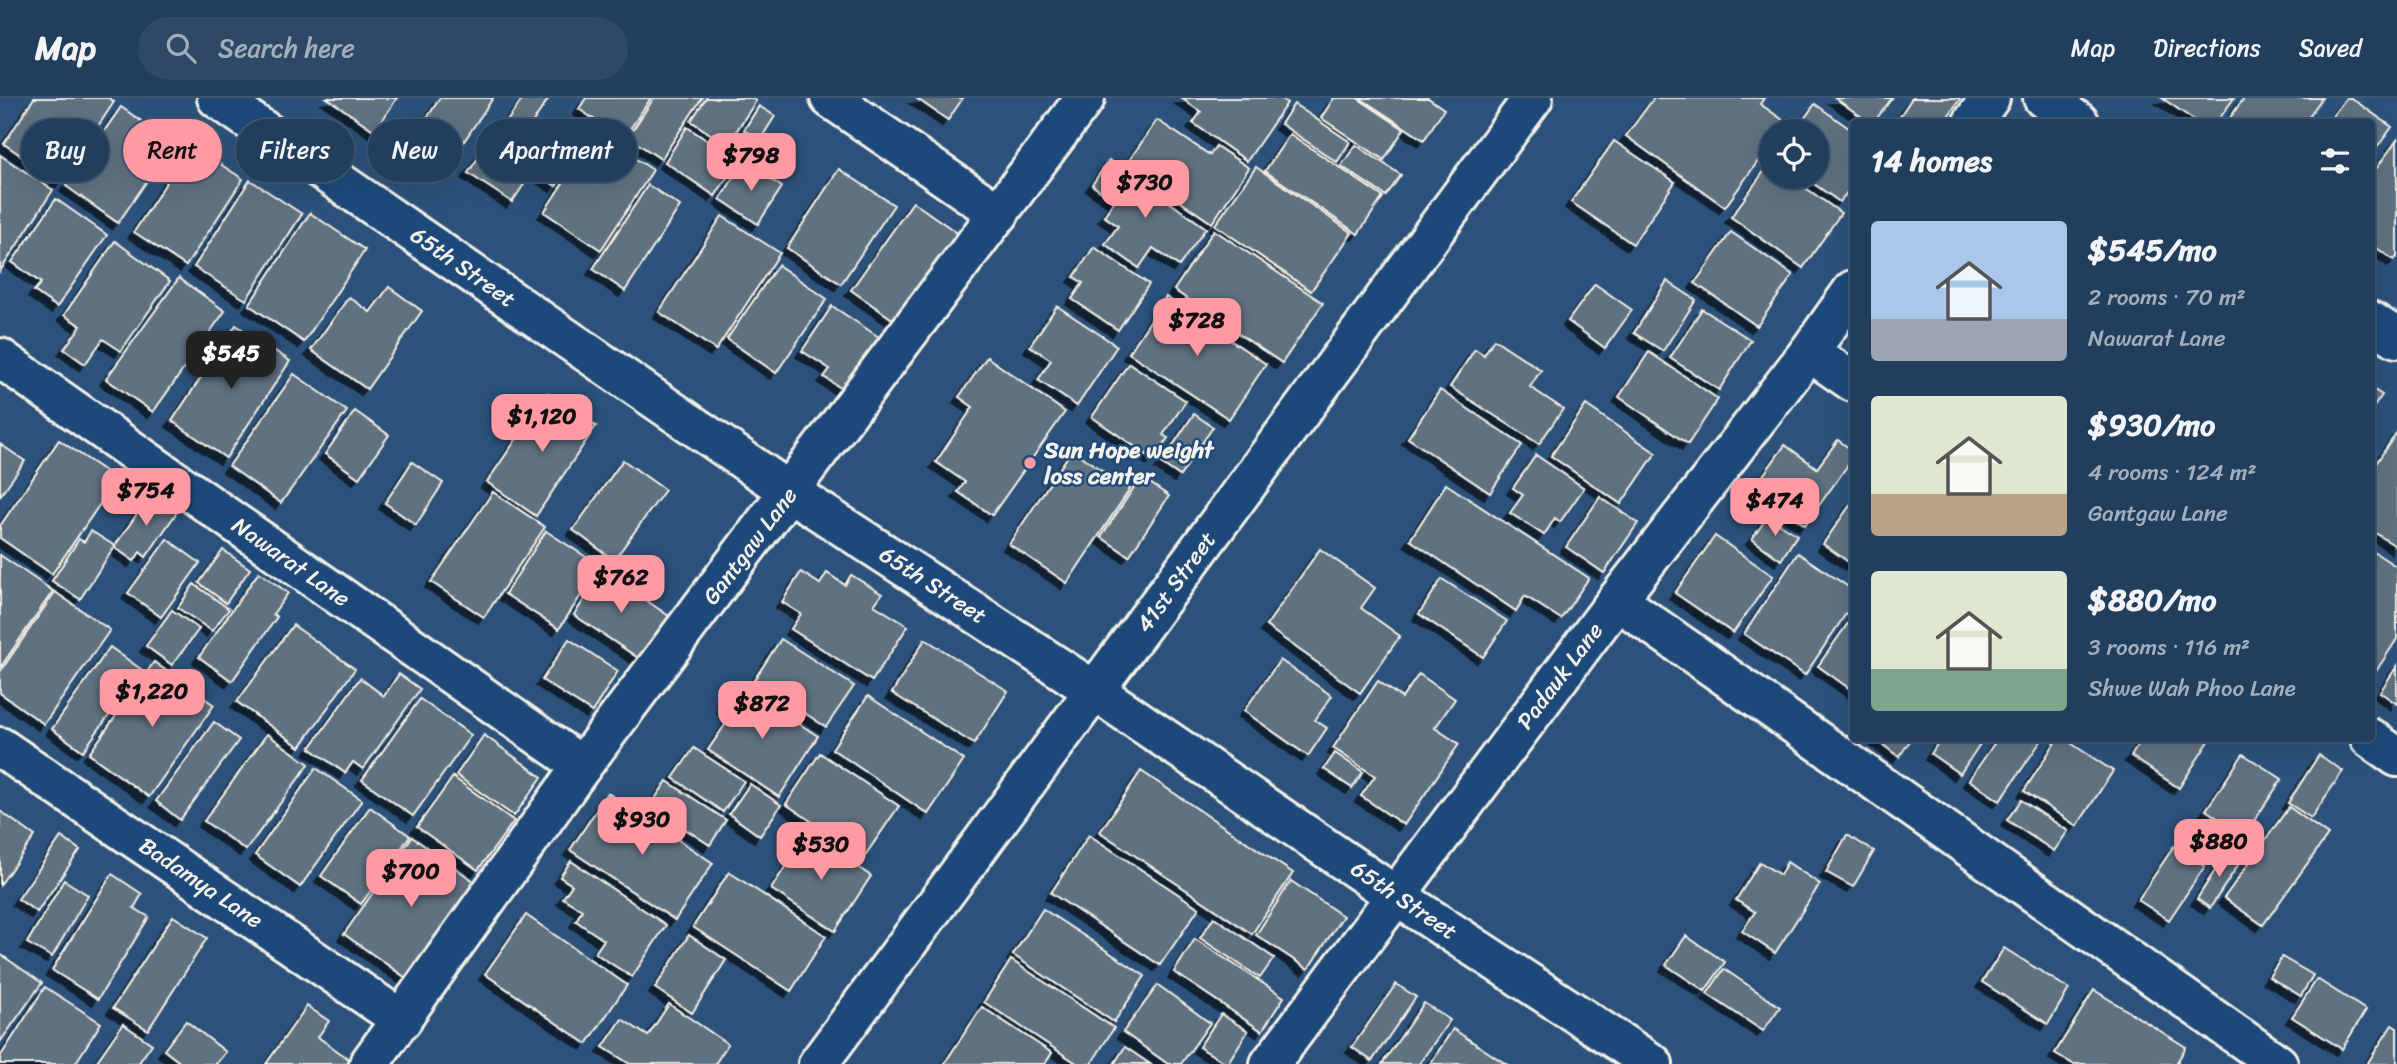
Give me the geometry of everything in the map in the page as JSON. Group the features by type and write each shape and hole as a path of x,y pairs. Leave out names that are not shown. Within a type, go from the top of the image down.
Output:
{"street":[{"name":"65th Street","path":"217,98 790,492 1095,691 1396,896 1653,1064"},
{"path":"830,98 999,214"},
{"name":"Gantgaw Lane","path":"369,1064 582,766 1085,98"},
{"name":"41st Street","path":"818,1064 1533,98"},
{"path":"1975,119 1990,98"},
{"path":"2043,98 2074,119"},
{"name":"Padauk Lane","path":"1270,1064 1850,294"},
{"path":"2375,324 2397,338"},
{"path":"1809,352 1850,380"},
{"name":"Nawarat Lane","path":"0,358 582,766"},
{"path":"1617,600 2278,1064"},
{"path":"2375,742 2397,757"},
{"name":"Badamya Lane","path":"0,747 402,1020"}],"building":[{"path":"34,98 109,98 114,102 103,119 21,119 21,155 4,144"},
{"path":"327,98 397,98 383,119 368,119 368,126"},
{"path":"440,98 493,98 479,119 476,119 462,144 462,119 426,119"},
{"path":"523,98 549,98 535,119 509,119"},
{"path":"586,98 651,98 637,119 594,119 579,109"},
{"path":"654,98 702,98 661,159 637,143 637,124"},
{"path":"706,98 752,98 756,101 727,145 691,121"},
{"path":"916,98 963,98 948,120"},
{"path":"1181,98 1280,98 1287,103 1247,161 1193,123 1201,112"},
{"path":"1334,98 1357,98 1404,129 1384,160 1321,118"},
{"path":"1360,98 1428,98 1444,109 1424,140"},
{"path":"1654,98 1764,98 1760,104 1782,119 1759,119 1759,160 1725,207 1626,136"},
{"path":"1835,98 1892,98 1876,119 1865,119"},
{"path":"1912,98 1960,99 1946,119 1898,119"},
{"path":"2162,98 2234,98 2219,119 2193,119"},
{"path":"2244,98 2322,98 2307,119 2229,119"},
{"path":"2346,98 2351,98 2392,127 2375,150 2375,119 2330,119"},
{"path":"1294,104 1350,142 1337,162 1281,124"},
{"path":"1815,104 1850,129 1850,188 1840,202 1821,189 1829,189 1829,119 1804,119"},
{"path":"759,106 775,116 760,140 744,130"},
{"path":"121,107 138,119 123,119 123,182 146,182 118,223 66,186 69,182 109,182 109,124"},
{"path":"1157,120 1210,155 1216,146 1249,168 1212,223 1126,165"},
{"path":"687,127 738,161 715,196 665,162"},
{"path":"1290,134 1383,197 1358,234 1265,171"},
{"path":"2397,140 2397,257 2394,260 2375,247 2375,170"},
{"path":"1614,141 1675,182 1633,244 1571,202"},
{"path":"1356,145 1401,175 1386,196 1341,166"},
{"path":"0,155 21,169 21,182 41,182 53,190 0,271"},
{"path":"637,160 653,170 601,250 544,212 564,182 637,182"},
{"path":"1109,160 1206,228 1179,266 1153,248 1139,268 1105,244 1118,226 1104,216 1114,201 1092,185"},
{"path":"476,161 476,178 468,173"},
{"path":"744,162 782,187 758,224 720,199"},
{"path":"222,165 236,174 236,182 241,182 186,266 134,232 167,182 222,182"},
{"path":"1256,167 1352,233 1311,291 1215,225"},
{"path":"839,169 894,205 841,284 787,248"},
{"path":"1759,178 1759,189 1807,189 1841,213 1803,268 1731,217"},
{"path":"249,182 253,182 302,214 246,300 194,267"},
{"path":"482,182 526,182 512,202"},
{"path":"648,185 680,206 625,291 593,269"},
{"path":"56,199 107,235 57,307 34,291 41,283 12,262"},
{"path":"913,202 963,237 901,325 851,290"},
{"path":"310,213 365,250 304,342 249,305"},
{"path":"722,216 780,253 716,350 659,312"},
{"path":"1214,230 1323,303 1282,363 1174,290"},
{"path":"1731,232 1793,275 1757,326 1695,283"},
{"path":"115,241 170,281 121,351 103,339 85,364 64,349 81,326 64,315"},
{"path":"1094,247 1149,284 1118,330 1072,299 1083,283 1074,277"},
{"path":"778,265 827,299 776,373 727,339"},
{"path":"179,278 225,311 153,412 106,379"},
{"path":"1667,281 1696,300 1663,351 1634,333"},
{"path":"1595,284 1632,310 1605,348 1568,321"},
{"path":"389,287 422,311 367,389 311,350 349,297 370,312"},
{"path":"1166,297 1266,364 1229,419 1129,353"},
{"path":"832,306 888,343 853,396 824,377 830,369 802,351"},
{"path":"1057,306 1117,346 1077,406 1038,380 1051,360 1030,346"},
{"path":"1702,309 1751,340 1719,390 1670,358"},
{"path":"236,325 290,361 226,458 172,421"},
{"path":"1494,339 1541,370 1530,387 1563,409 1539,444 1450,387 1475,349 1484,355"},
{"path":"1649,352 1718,399 1688,444 1619,397"},
{"path":"987,357 1065,412 992,515 958,492 965,482 936,462 973,407 959,397"},
{"path":"1129,363 1186,401 1163,435 1168,438 1153,459 1092,417"},
{"path":"294,374 347,411 281,503 229,466"},
{"path":"1440,390 1522,445 1490,493 1408,438"},
{"path":"2375,391 2382,395 2375,405"},
{"path":"548,393 596,426 536,516 487,482"},
{"path":"1586,405 1656,453 1621,504 1551,456"},
{"path":"355,411 389,435 359,478 325,454"},
{"path":"1194,414 1213,427 1180,476 1161,463"},
{"path":"2397,432 2397,547 2375,533 2375,465"},
{"path":"59,440 117,479 52,574 0,538 0,526"},
{"path":"1838,440 1850,449 1850,462 1805,525 1754,488 1785,445 1817,468"},
{"path":"0,444 25,461 0,496"},
{"path":"1072,450 1130,489 1067,583 1009,544"},
{"path":"1536,455 1584,488 1560,522 1555,518 1544,535 1510,513 1523,495 1513,488"},
{"path":"623,460 665,490 614,560 573,530"},
{"path":"412,462 443,483 416,525 385,503"},
{"path":"1141,477 1169,496 1129,556 1101,537"},
{"path":"1446,484 1589,578 1561,619 1525,596 1516,611 1410,540"},
{"path":"493,492 545,527 484,617 431,582"},
{"path":"151,494 177,512 146,557 140,552 134,561 114,547"},
{"path":"1600,497 1638,523 1604,573 1566,547"},
{"path":"1850,505 1850,563 1823,544"},
{"path":"1768,516 1797,535 1781,560 1752,539"},
{"path":"91,531 115,546 80,599 52,581 79,539 84,542"},
{"path":"546,531 600,566 559,629 505,594"},
{"path":"1715,536 1773,576 1733,633 1675,593"},
{"path":"167,539 200,563 161,617 128,593"},
{"path":"1320,549 1375,588 1361,608 1400,636 1360,693 1266,626"},
{"path":"223,550 250,569 226,603 199,583"},
{"path":"1798,553 1850,588 1850,608 1805,675 1744,634"},
{"path":"2375,553 2397,567 2397,639 2375,673"},
{"path":"0,555 53,591 0,668"},
{"path":"603,571 669,616 640,659 574,615"},
{"path":"259,572 288,593 273,614 277,617 232,681 199,657"},
{"path":"801,572 820,584 827,573 845,585 851,575 882,594 874,605 908,626 872,681 791,629 801,614 782,602"},
{"path":"1442,579 1507,621 1483,657 1419,614"},
{"path":"194,584 229,609 212,631 178,608"},
{"path":"55,592 110,630 44,724 0,693 0,672"},
{"path":"172,610 199,629 172,665 146,646"},
{"path":"1850,620 1850,689 1818,666"},
{"path":"293,625 355,669 300,747 237,702"},
{"path":"569,639 618,671 592,712 542,680"},
{"path":"781,639 854,686 826,727 754,680"},
{"path":"925,639 1008,691 974,744 892,693"},
{"path":"110,647 142,670 83,751 52,729"},
{"path":"1280,660 1332,696 1315,720 1327,728 1308,756 1244,711"},
{"path":"154,662 214,705 149,797 89,754"},
{"path":"2397,666 2397,704 2380,692"},
{"path":"399,674 420,689 363,769 353,762 345,773 310,748 360,678 384,696"},
{"path":"1419,674 1455,699 1435,728 1459,744 1404,825 1361,796 1375,776 1333,748 1378,681 1402,698"},
{"path":"738,684 818,736 779,797 708,750 733,713 723,707"},
{"path":"868,696 964,760 928,814 832,749"},
{"path":"420,699 471,735 413,816 362,780"},
{"path":"214,722 239,740 180,820 156,801"},
{"path":"267,734 309,764 246,850 204,821"},
{"path":"484,735 542,777 514,816 456,775"},
{"path":"1879,742 1909,742 1899,757"},
{"path":"1938,742 1981,742 1960,774 1931,754"},
{"path":"1995,742 2040,742 2000,801 1969,780"},
{"path":"2055,742 2069,742 2113,771 2077,826 2024,791"},
{"path":"2140,742 2208,742 2179,788 2131,756"},
{"path":"694,748 744,781 723,812 673,778"},
{"path":"820,753 899,806 864,857 786,804"},
{"path":"1335,753 1363,772 1352,788 1324,769"},
{"path":"2243,754 2282,779 2244,836 2206,810"},
{"path":"2319,755 2343,771 2311,818 2288,803"},
{"path":"316,768 362,800 300,887 255,855"},
{"path":"1141,771 1293,873 1252,934 1100,832"},
{"path":"453,777 514,821 478,870 417,827"},
{"path":"667,781 726,820 710,845 650,806"},
{"path":"750,784 781,805 760,836 729,814"},
{"path":"608,793 713,863 675,920 570,850"},
{"path":"2021,800 2068,831 2054,851 2007,820"},
{"path":"370,807 410,836 361,904 321,876"},
{"path":"2289,807 2328,835 2263,925 2224,898"},
{"path":"0,811 35,836 0,885"},
{"path":"2207,819 2230,834 2215,858 2192,843"},
{"path":"807,833 871,876 835,931 771,889"},
{"path":"1089,835 1199,908 1160,965 1051,893"},
{"path":"1847,835 1874,851 1853,887 1826,872"},
{"path":"61,837 80,850 37,912 18,899"},
{"path":"412,837 478,884 409,980 344,934"},
{"path":"2174,846 2205,866 2169,920 2138,900"},
{"path":"2228,850 2242,859 2210,908 2197,899"},
{"path":"571,861 666,925 632,977 595,953 604,940 576,921 582,910 563,898 572,885 560,877"},
{"path":"1760,862 1780,875 1787,862 1820,884 1775,953 1742,931 1755,912 1736,900"},
{"path":"729,872 826,936 791,991 693,927"},
{"path":"112,874 142,894 134,908 149,917 98,999 52,970"},
{"path":"64,880 88,895 52,957 27,943"},
{"path":"1291,881 1343,916 1308,969 1256,935"},
{"path":"1043,909 1145,976 1114,1022 1013,955"},
{"path":"526,915 627,985 587,1044 485,974"},
{"path":"173,916 207,938 148,1030 113,1008"},
{"path":"1214,917 1274,958 1260,978 1200,938"},
{"path":"689,935 726,960 692,1013 655,988"},
{"path":"1686,936 1725,962 1705,991 1666,965"},
{"path":"1195,939 1284,997 1262,1031 1174,972"},
{"path":"2004,948 2069,989 2048,1024 1982,982"},
{"path":"0,954 42,983 0,1042"},
{"path":"2282,957 2313,975 2301,996 2269,977"},
{"path":"1011,960 1114,1028 1091,1064 1078,1064 984,1002"},
{"path":"1724,969 1780,1007 1763,1031 1707,994"},
{"path":"2317,979 2366,1010 2342,1049 2292,1017"},
{"path":"1396,984 1416,997 1372,1061 1352,1047"},
{"path":"1158,985 1210,1023 1181,1064 1168,1064 1123,1032"},
{"path":"45,987 101,1023 75,1064 0,1064 0,1057"},
{"path":"2094,990 2186,1047 2176,1064 2073,1064 2055,1053"},
{"path":"1424,1003 1450,1020 1419,1064 1382,1064"},
{"path":"669,1004 728,1044 715,1064 630,1064 603,1047 622,1019 648,1036"},
{"path":"307,1006 329,1021 318,1037 350,1060 347,1064 266,1064"},
{"path":"982,1007 1052,1053 1045,1064 944,1064"},
{"path":"1221,1014 1248,1031 1227,1064 1199,1047"},
{"path":"186,1021 226,1052 216,1064 182,1064 164,1050"},
{"path":"123,1024 152,1044 138,1064 95,1064"},
{"path":"2392,1025 2397,1028 2397,1064 2367,1064"},
{"path":"1453,1029 1506,1064 1430,1064"},
{"path":"1125,1047 1150,1064 1114,1064"}],"place":[{"name":"Sun Hope weight loss center","path":"1030,463"}]}
